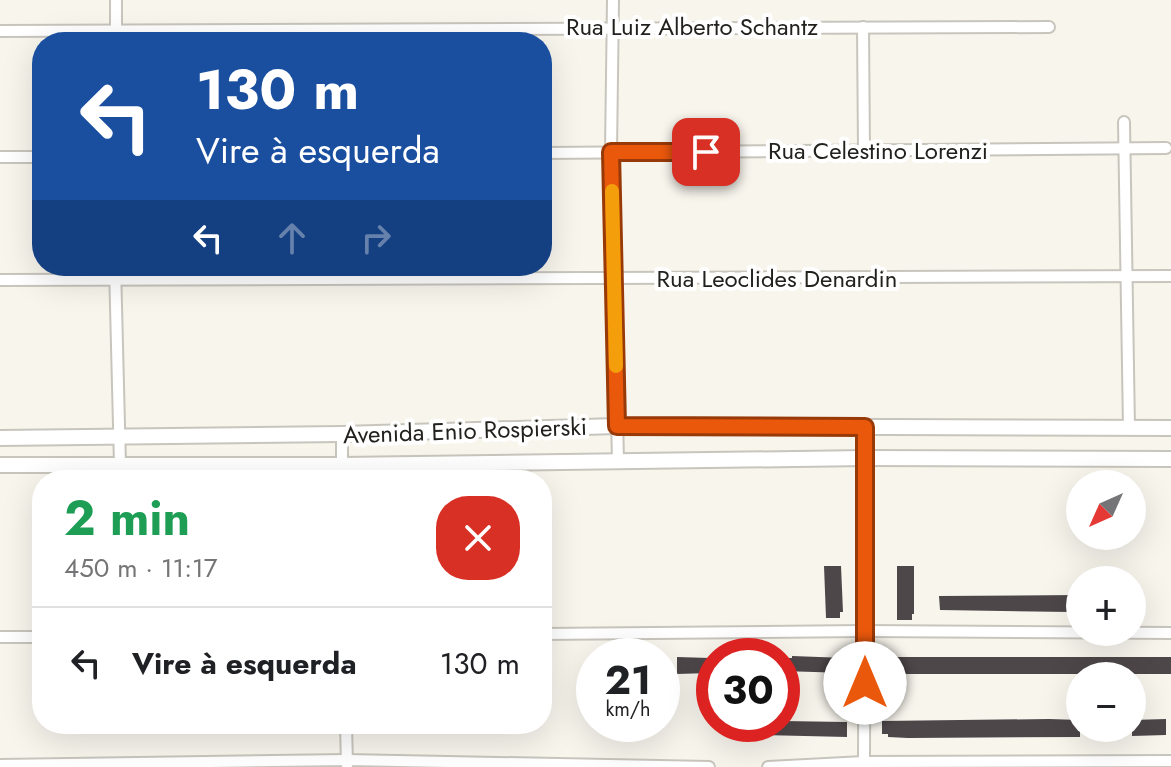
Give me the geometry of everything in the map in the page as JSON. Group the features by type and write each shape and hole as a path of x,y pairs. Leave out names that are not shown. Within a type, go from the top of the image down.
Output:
{"street":[{"path":"116,0 116,32"},
{"path":"613,0 611,152 618,461"},
{"name":"Rua Luiz Alberto Schantz","path":"337,32 613,27 1049,27"},
{"path":"863,27 864,152"},
{"name":"Rua Luiz Alberto Schantz","path":"0,31 32,32"},
{"path":"1124,122 1129,428"},
{"name":"Rua Celestino Lorenzi","path":"552,153 1166,148"},
{"path":"0,157 32,157"},
{"name":"Rua Leoclides Denardin","path":"0,280 1171,276"},
{"path":"115,279 120,465"},
{"name":"Avenida Enio Rospierski","path":"0,438 342,434 617,426 1171,428"},
{"path":"864,764 865,427"},
{"path":"342,434 342,470"},
{"name":"Avenida Enio Rospierski","path":"392,470 618,461 1171,459"},
{"name":"Avenida Enio Rospierski","path":"0,465 279,470"},
{"path":"552,634 865,631 1171,633"},
{"path":"0,637 32,637"},
{"path":"346,734 347,764"},
{"path":"768,767 1171,761"},
{"path":"0,765 709,767"}],"building":[{"path":"824,566 841,566 843,612 840,612 840,618 826,618"},
{"path":"897,566 914,566 912,620 897,620"},
{"path":"1066,595 1066,612 940,610 939,596"},
{"path":"800,656 846,658 846,673 800,672"},
{"path":"680,657 696,658 696,673 680,674"},
{"path":"880,657 1171,657 1171,674 1146,674 1146,662 1066,662 1066,674 880,674"},
{"path":"1166,719 1166,735 1146,736 1146,720"},
{"path":"1066,720 1066,737 888,737 888,734 882,734 882,721"},
{"path":"800,721 847,722 847,737 800,736"}],"slow traffic":[{"path":"612,191 616,366"}],"route":[{"path":"706,152 611,152 617,426 865,427 865,683"}]}
